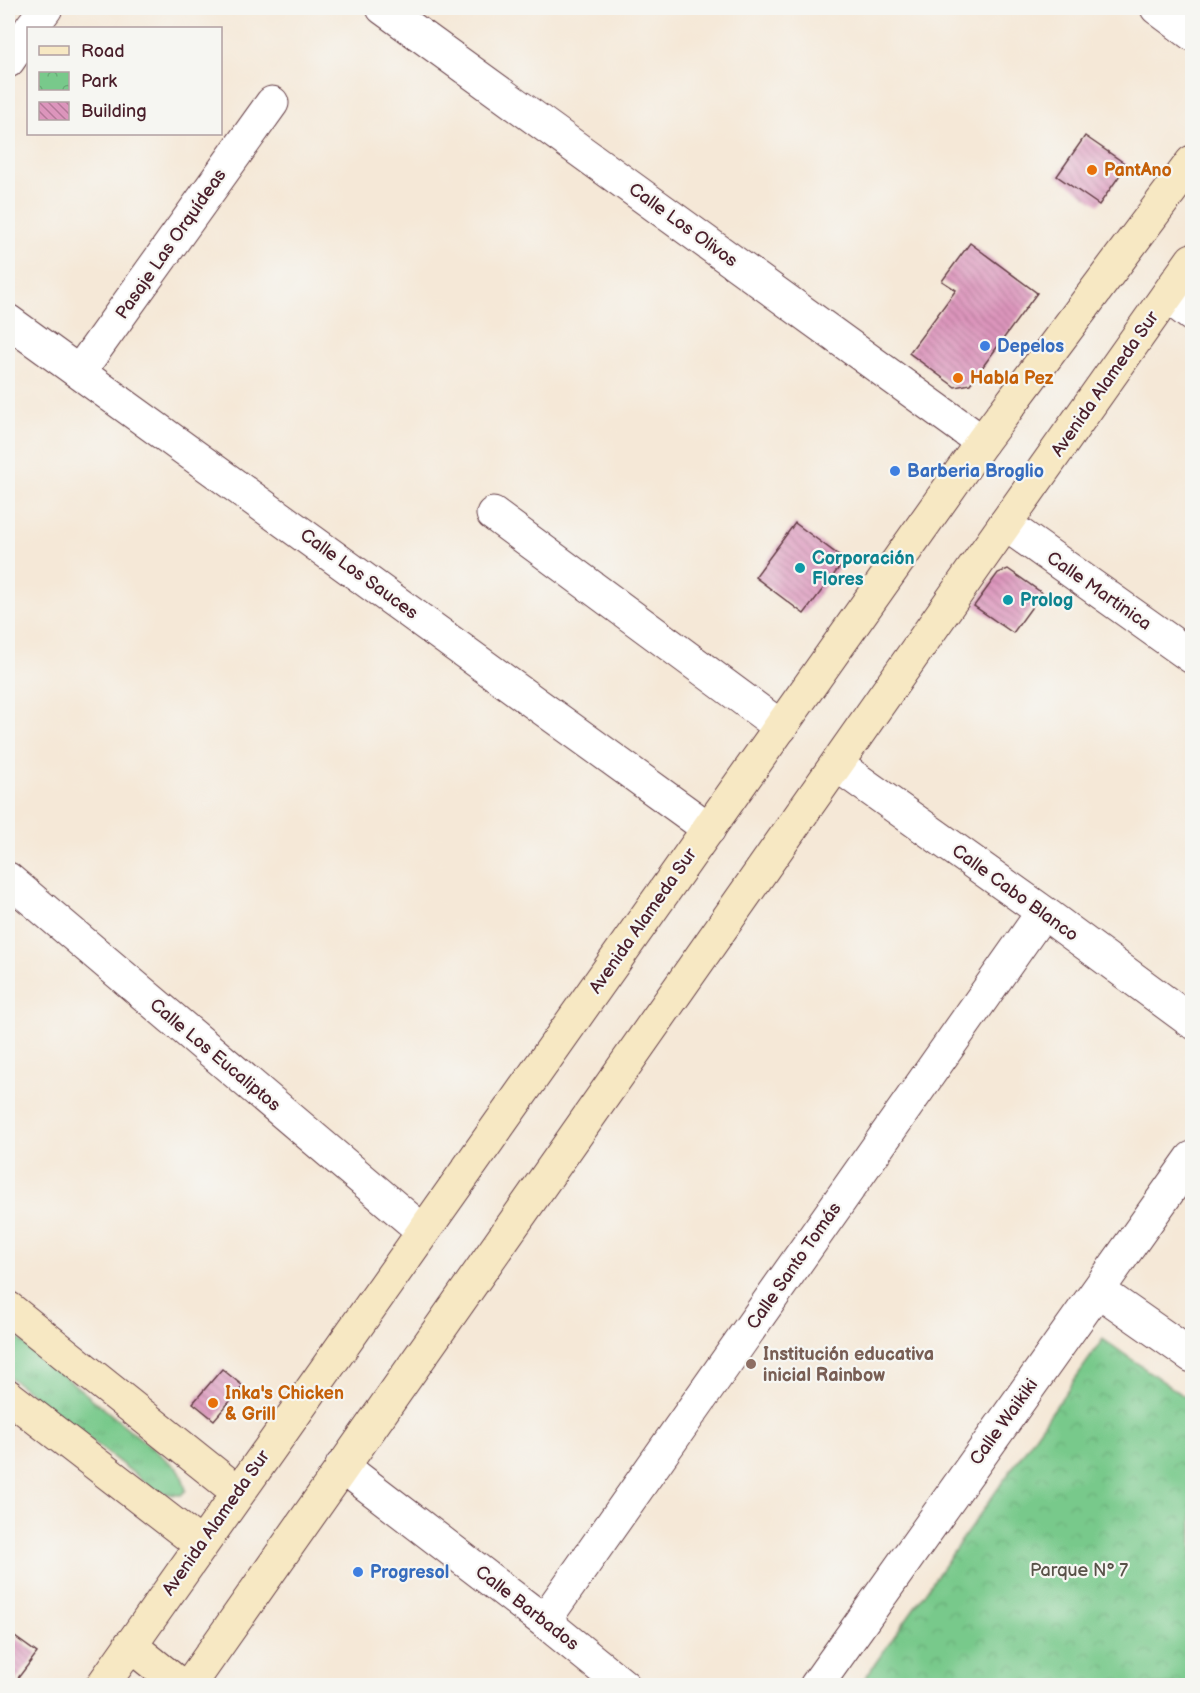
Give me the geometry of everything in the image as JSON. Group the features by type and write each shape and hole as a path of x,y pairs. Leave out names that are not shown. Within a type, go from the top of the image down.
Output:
{"main road":[{"name":"Avenida Alameda Sur","path":"102,1686 982,442 1192,162"},
{"name":"Avenida Alameda Sur","path":"189,1686 1005,524 1180,306 1192,260"},
{"path":"8,1308 238,1492"},
{"path":"8,1396 201,1545"},
{"path":"130,1645 181,1686"}],"street":[{"path":"32,27 46,8"},
{"name":"Calle Los Olivos","path":"383,8 982,442"},
{"path":"1157,8 1192,34"},
{"path":"8,61 27,34"},
{"name":"Pasaje Las Orquídeas","path":"86,364 272,103"},
{"name":"Calle Los Sauces","path":"8,321 86,364 709,829"},
{"path":"494,514 781,727"},
{"name":"Calle Martinica","path":"1005,524 1192,657"},
{"name":"Calle Cabo Blanco","path":"837,765 1192,1022"},
{"name":"Calle Los Eucaliptos","path":"8,879 423,1231"},
{"name":"Calle Santo Tomás","path":"544,1621 1043,912"},
{"name":"Calle Waikiki","path":"816,1686 1192,1158"},
{"path":"1099,1291 1192,1356"},
{"name":"Calle Barbados","path":"342,1466 544,1621 624,1686"}],"green space":[{"path":"8,1330 180,1471 186,1490 181,1495 177,1495 154,1489 8,1376"},
{"name":"Parque N° 7","path":"1103,1339 1192,1402 1192,1685 860,1685"}],"building":[{"name":"PantAno","path":"1085,136 1127,165 1099,205 1057,176"},
{"path":"970,243 1037,293 970,384 955,387 909,353 956,290 942,281"},
{"name":"Corporación Flores","path":"795,523 845,560 804,614 755,577"},
{"name":"Prolog","path":"1008,569 1042,593 1013,633 974,606 998,573"},
{"path":"222,1369 243,1386 214,1420 193,1403"},
{"path":"8,1632 37,1653 12,1686 8,1686"}],"place":[{"name":"PantAno","path":"1092,170"},
{"name":"Depelos","path":"985,346"},
{"name":"Habla Pez","path":"958,378"},
{"name":"Barberia Broglio","path":"895,471"},
{"name":"Corporación Flores","path":"800,568"},
{"name":"Prolog","path":"1008,600"},
{"name":"Institución educativa inicial Rainbow","path":"751,1364"},
{"name":"Inka's Chicken & Grill","path":"213,1403"},
{"name":"Progresol","path":"358,1572"}]}
